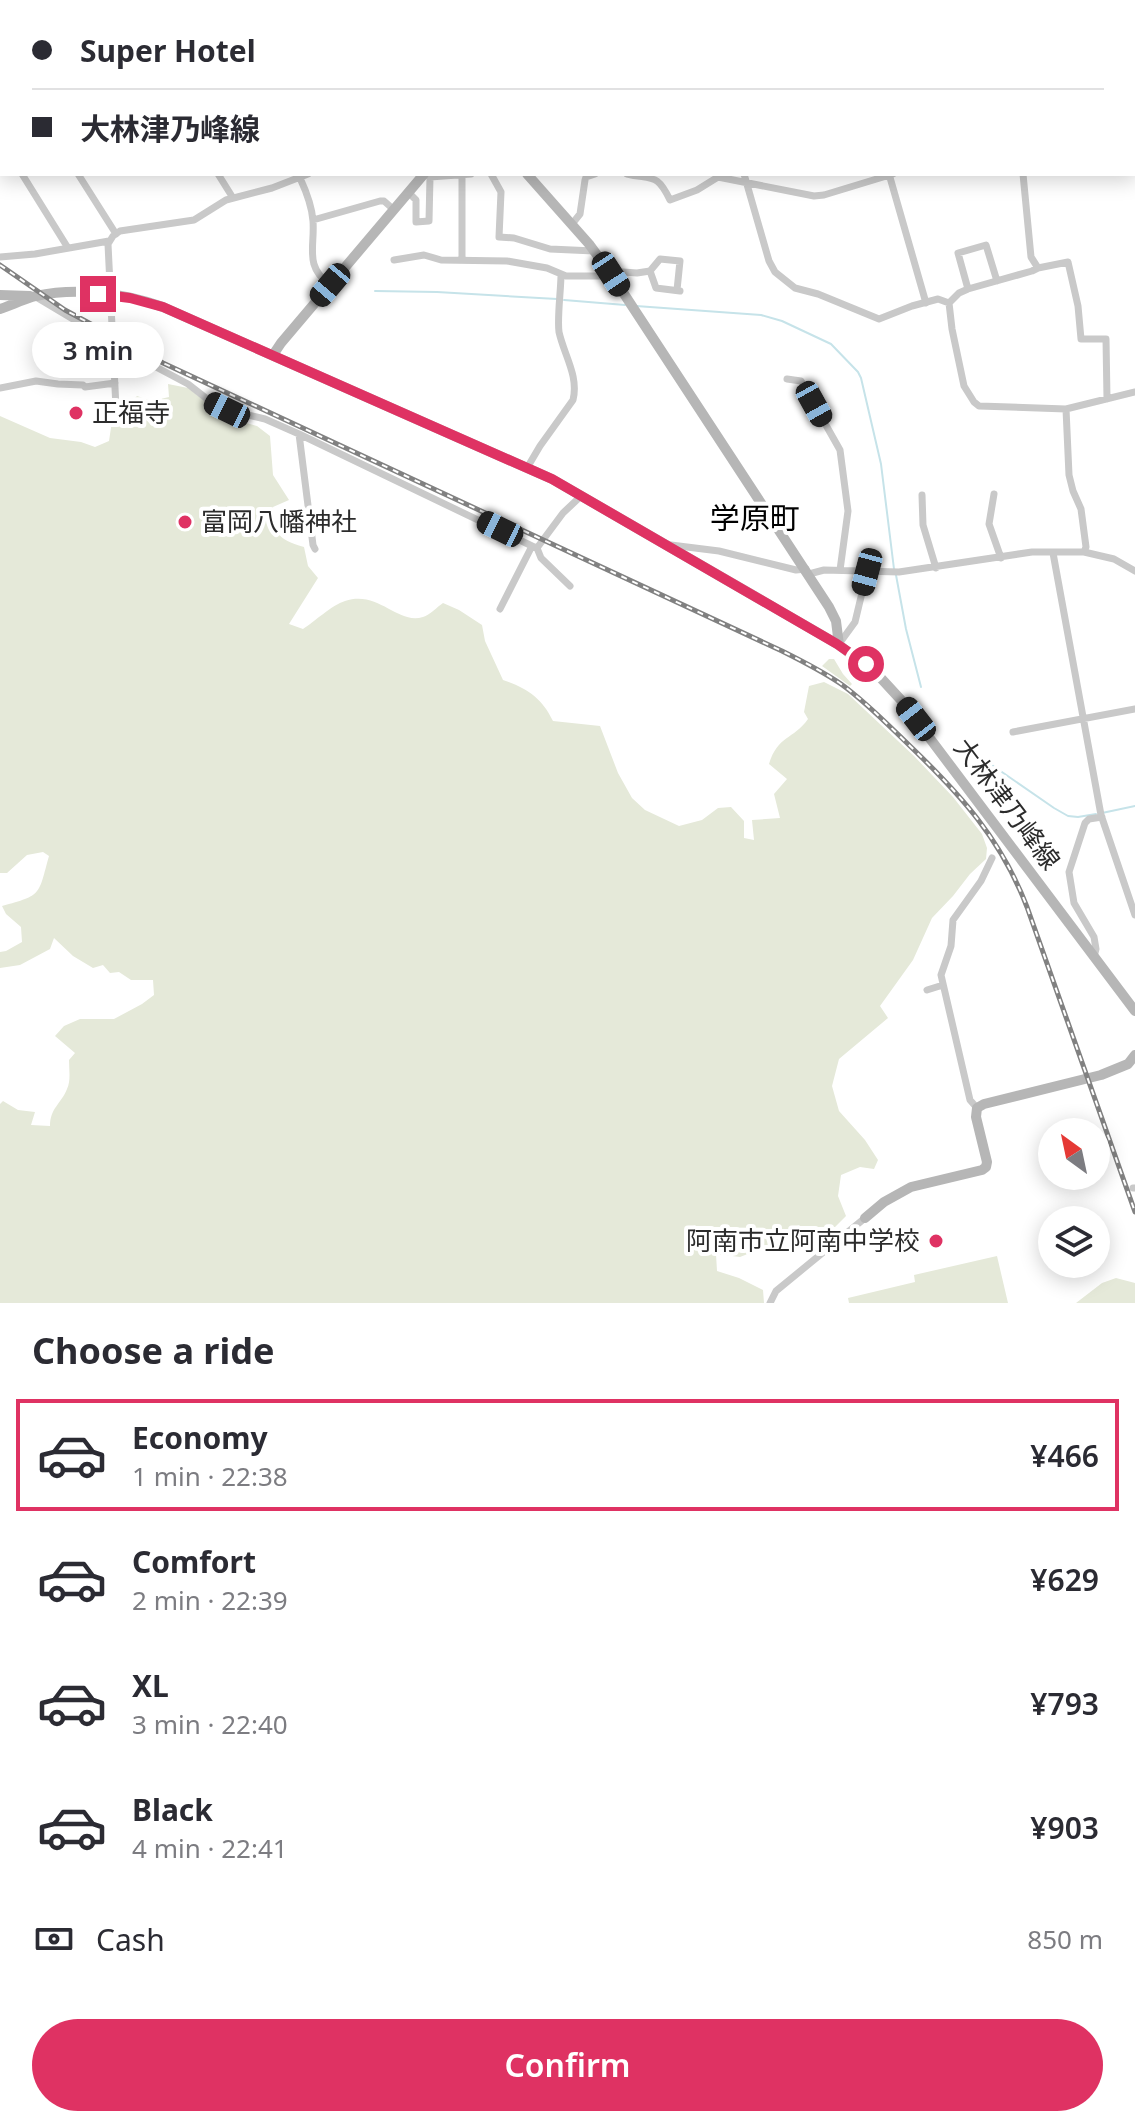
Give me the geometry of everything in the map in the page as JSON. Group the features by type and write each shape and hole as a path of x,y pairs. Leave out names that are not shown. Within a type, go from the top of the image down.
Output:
{"main road":[{"path":"273,355 422,176"},
{"path":"529,176 611,274 834,614 839,645"},
{"name":"大林津乃峰線","path":"0,309 34,296 74,292 146,301 163,307 552,479 839,645 878,675 901,700 1135,1011"},
{"path":"0,295 34,296"},
{"path":"865,1218 884,1202 911,1187 986,1167 977,1108 1101,1075 1128,1064 1135,1055"}],"street":[{"path":"23,176 68,248"},
{"path":"79,176 116,234"},
{"path":"219,176 233,198"},
{"path":"0,257 109,241 120,231 194,220 233,198 304,176 313,220 311,251 317,274 330,285"},
{"path":"408,192 416,200 416,222 429,221 423,176"},
{"path":"462,176 462,259"},
{"path":"492,176 501,192 499,237 514,238 550,249 594,251"},
{"path":"572,224 580,214 585,180 589,176"},
{"path":"643,176 659,181 670,200 697,190 718,177 745,178 814,196 885,176"},
{"path":"892,176 926,303"},
{"path":"1023,176 1031,257 1038,268"},
{"path":"745,178 769,261 775,272 795,288 879,319 938,299 949,303"},
{"path":"313,220 380,201 387,202 393,209"},
{"path":"109,241 116,408"},
{"path":"968,289 958,253 986,245 997,281"},
{"path":"394,260 424,255 441,260 517,262 561,274 603,276 650,271 660,259 680,261 679,291 656,288 650,271"},
{"path":"949,303 968,289 1068,262 1078,306 1081,339 1106,339 1107,399"},
{"path":"527,468 573,400 571,367 559,330 561,274"},
{"path":"34,296 113,343"},
{"path":"949,303 964,386 979,406 1066,409 1135,392"},
{"path":"114,368 156,367 227,410 265,419 299,434 534,547 570,586"},
{"path":"787,379 801,381 840,450 848,511 840,570"},
{"path":"0,388 36,381 85,387 115,383"},
{"path":"1066,409 1069,475 1081,509 1084,552"},
{"path":"299,434 315,549"},
{"path":"994,494 989,524 1001,558"},
{"path":"922,495 923,525 936,568"},
{"path":"500,609 534,547 581,496"},
{"path":"664,544 719,551 807,572 891,572 1032,552 1084,552 1114,559 1135,571"},
{"path":"1053,553 1101,815 1135,915"},
{"path":"839,645 855,622 867,572"},
{"path":"1013,732 1135,709"},
{"path":"1094,957 1094,937 1074,903 1069,872 1085,823 1101,815"},
{"path":"977,1108 970,1100 941,975 951,946 953,920 981,881 992,858"},
{"path":"927,990 943,985"},
{"path":"770,1303 776,1291 865,1218"}],"green space":[{"path":"168,384 188,388 232,419 257,426 270,436 273,475 289,500 273,507 277,530 287,541 304,547 308,566 318,578 289,624 303,629 334,606 357,599 378,603 414,618 426,616 443,603 459,610 482,625 485,641 503,680 533,695 553,721 600,726 618,773 632,798 645,810 679,826 702,820 718,808 731,807 744,821 744,838 754,840 752,820 780,818 774,794 787,779 769,764 781,743 808,719 804,712 809,686 824,682 848,694 914,756 953,797 982,834 987,848 986,859 932,918 913,960 880,1006 888,1018 839,1059 832,1086 839,1111 878,1160 874,1169 860,1167 841,1175 838,1196 846,1216 833,1229 816,1227 740,1257 716,1254 717,1271 763,1290 764,1303 0,1303 0,1104 3,1101 18,1110 35,1112 31,1125 50,1126 54,1110 68,1086 69,1060 75,1053 55,1036 64,1026 80,1019 114,1019 154,995 153,980 131,980 119,972 110,973 103,965 93,968 73,956 54,938 50,949 20,965 0,968 0,952 22,942 21,927 6,914 2,906 37,892 49,856 43,852 27,855 7,873 0,873 0,416 50,438 95,447 109,441 112,421 137,396 152,401 169,397"},
{"path":"829,659 834,659 852,684 850,686 822,666"},
{"path":"997,1256 1008,1303 849,1303 848,1298 915,1282 914,1275"},
{"path":"1116,1278 1135,1283 1135,1303 1076,1303 1102,1283"}],"waterway":[{"path":"375,291 557,299"},
{"path":"564,300 625,305"},
{"path":"636,306 761,315 782,321 831,344 861,378 881,464 894,569"},
{"path":"896,575 921,687"},
{"path":"963,740 973,752 1068,816 1096,814"},
{"path":"1102,813 1135,806"}],"railway":[{"path":"0,265 65,310 163,363 782,651 827,675 859,698 946,782 978,819 1005,860 1027,907 1135,1212"}],"place":[{"name":"正福寺","path":"76,413"},
{"name":"富岡八幡神社","path":"185,522"},
{"name":"阿南市立阿南中学校","path":"936,1241"}],"district":[{"name":"学原町","path":"755,519"}],"route":[{"path":"98,294 146,301 163,307 552,479 837,644 866,664"}]}
